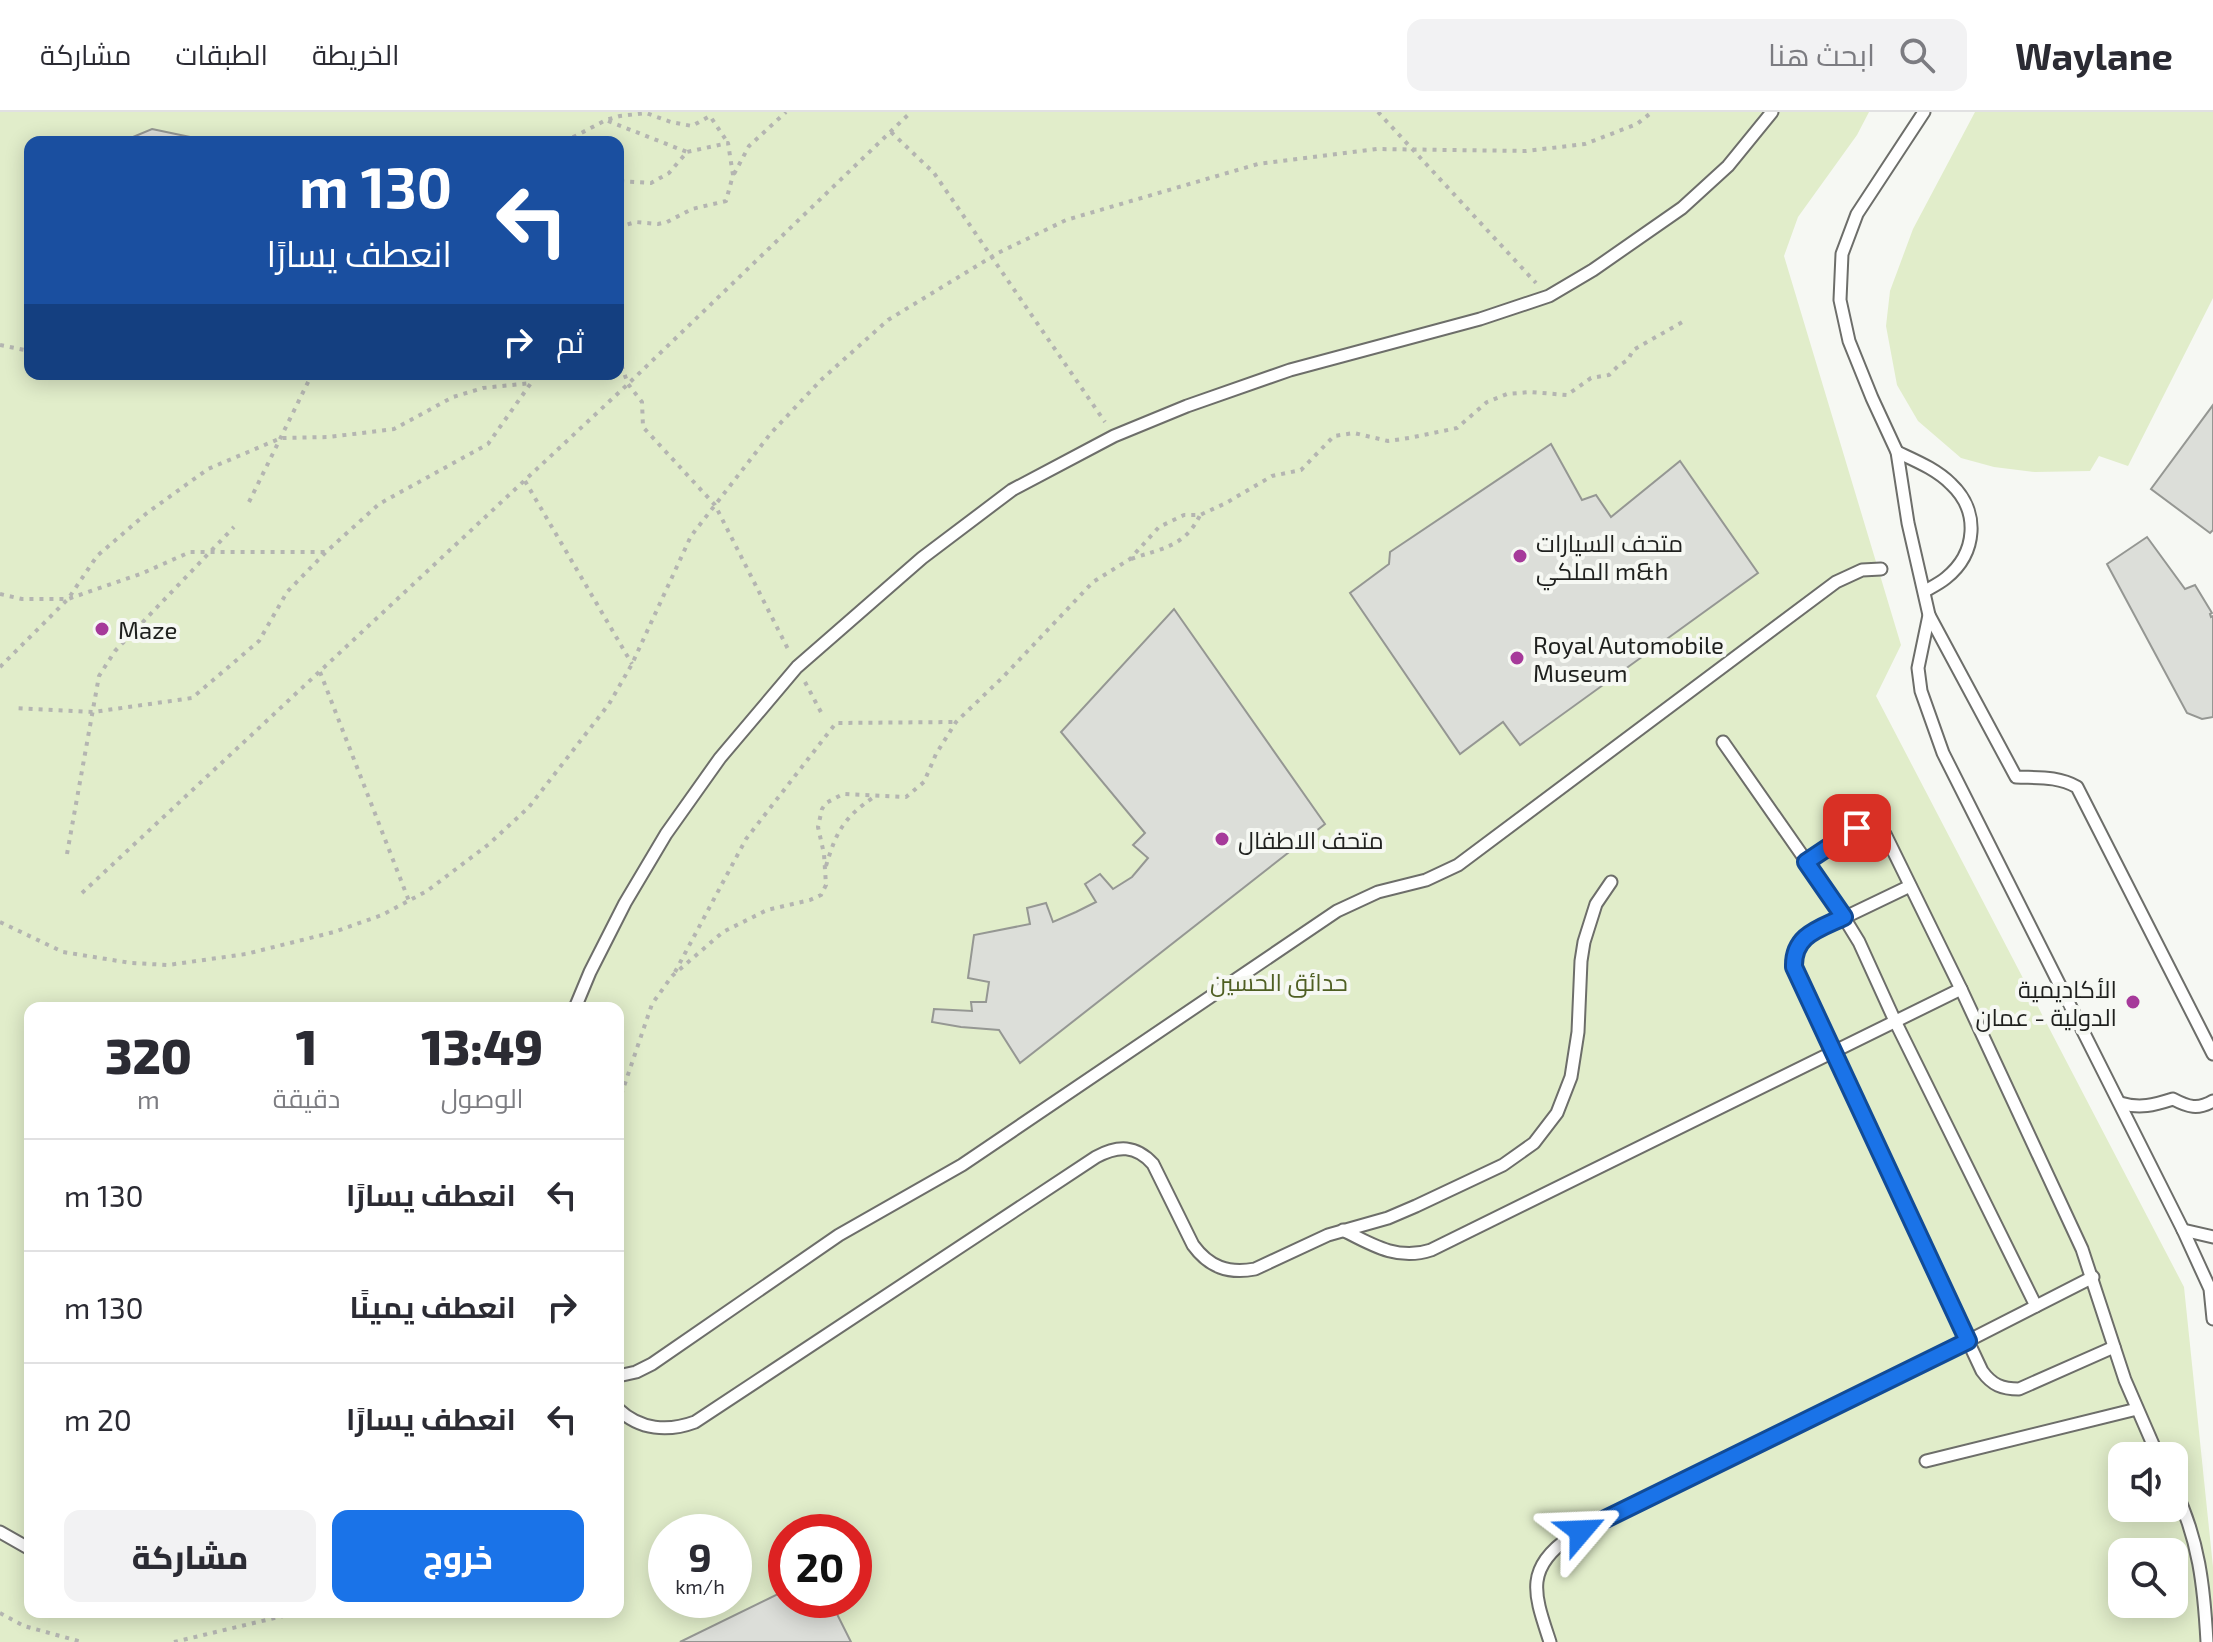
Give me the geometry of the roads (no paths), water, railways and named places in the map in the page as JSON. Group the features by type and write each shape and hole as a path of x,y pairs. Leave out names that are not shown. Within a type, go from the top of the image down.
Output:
{"lane":[{"path":"578,1002 625,903 666,834 720,758 797,667 922,558 1012,490 1114,436 1187,406 1290,370 1480,319 1549,296 1593,270 1682,208 1728,166 1772,112"},
{"path":"1924,112 1857,214 1842,254 1840,300 1849,341 1897,452 1908,523 1929,615 2016,777 2055,779 2077,787 2213,1054"},
{"path":"1897,452 1951,483 1961,494 1971,517 1971,540 1962,561 1946,578 1925,591"},
{"path":"624,1375 652,1364 839,1235 973,1158 1337,911 1378,892 1426,880 1458,865 1836,582 1862,570 1881,569"},
{"path":"1929,615 1918,668 1921,691 1943,753 2212,1289 2213,1319"},
{"path":"1723,742 1844,917 1872,968 1895,1021 2036,1306"},
{"path":"1806,862 1862,825 1875,826 1885,834 2082,1249 2114,1347 2152,1442"},
{"path":"624,1414 649,1427 664,1429 680,1428 695,1422 1096,1157 1116,1148 1126,1148 1146,1156 1153,1164 1193,1245 1202,1256 1213,1265 1241,1272 1255,1269 1343,1230 1402,1212 1503,1165 1526,1149 1546,1129 1565,1095 1575,1059 1581,961 1589,923 1596,904 1611,882"},
{"path":"1910,886 1802,940 1794,958 1797,977 1988,1380 1997,1386 2019,1389 2114,1347"},
{"path":"1343,1230 1398,1254 1420,1254 1431,1250 1961,989"},
{"path":"2120,1103 2146,1107 2173,1099 2196,1107 2213,1101"},
{"path":"2183,1230 2213,1237"},
{"path":"1550,1642 1535,1586 1542,1563 1559,1544 2093,1277"},
{"path":"1926,1461 2137,1409"},
{"path":"2188,1521 2201,1568 2207,1642"},
{"path":"0,1532 24,1546"}],"place":[{"name":"متحف السيارات الملكي m&h","path":"1520,556"},
{"name":"Maze","path":"102,629"},
{"name":"Royal Automobile Museum","path":"1517,658"},
{"name":"متحف الاطفال","path":"1222,839"},
{"name":"الأكاديمية الدولية - عمان","path":"2133,1002"}],"park label":[{"name":"حدائق الحسين","path":"1279,981"}]}
